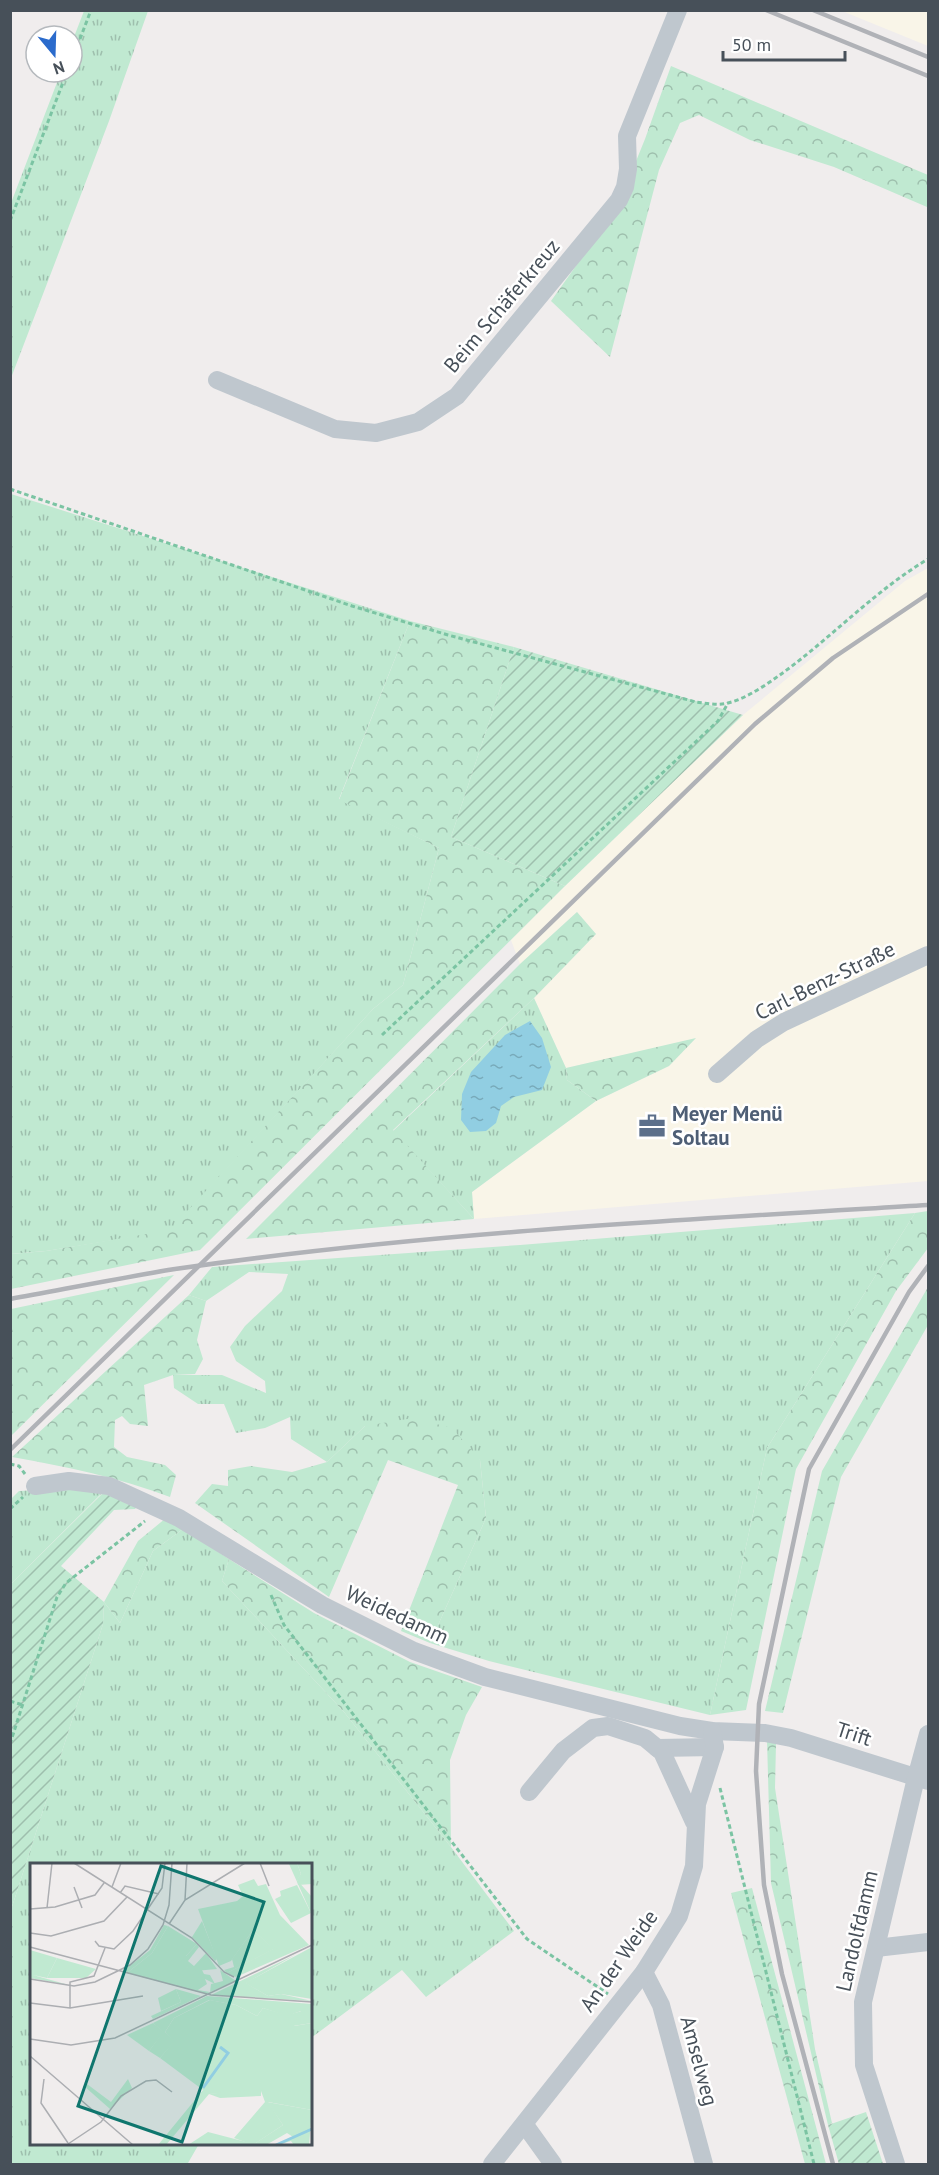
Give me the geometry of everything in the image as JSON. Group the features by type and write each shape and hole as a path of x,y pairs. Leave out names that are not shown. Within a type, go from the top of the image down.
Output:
{"street":[{"name":"Beim Schäferkreuz","path":"217,380 335,429 376,433 418,422 457,396 619,200 625,187 628,169 627,136 678,10"},
{"name":"Carl-Benz-Straße","path":"717,1074 757,1039 784,1022 928,955"},
{"name":"Weidedamm","path":"34,1486 69,1481 109,1486 161,1509 322,1605 414,1651 485,1677 680,1726 713,1745 765,1733"},
{"path":"529,1792 563,1751 593,1728 608,1726 645,1738 662,1752 696,1827"},
{"name":"Trift","path":"765,1733 791,1738 922,1779"},
{"name":"Landolfdamm","path":"896,2164 864,2065 863,2002 922,1779 928,1734"},
{"path":"657,1748 713,1745"},
{"name":"An der Weide","path":"492,2164 644,1972 678,1916 694,1866 697,1804 713,1745"},
{"path":"876,1948 928,1942"},
{"name":"Amselweg","path":"644,1972 661,2005 704,2164"},
{"path":"525,2125 553,2164"}],"path":[{"path":"84,28 91,10"},
{"path":"10,221 62,84"},
{"path":"10,489 352,606 448,635 696,702 715,704 728,703 749,695 775,678 817,647 902,575 928,559"},
{"path":"382,1035 718,721 728,703"},
{"path":"10,1744 57,1597 66,1583 161,1509"},
{"path":"258,1566 284,1625 527,1939 621,2002"},
{"path":"10,1701 23,1705"},
{"path":"713,1745 814,2164"}],"shaded area":[{"path":"842,11 928,11 928,46"},
{"path":"928,568 928,1181 474,1219 472,1192 596,1101 669,1066 695,1039 566,1068 534,998 596,934 577,912 520,964 511,940 743,715 905,581"}],"green space":[{"path":"84,11 148,11 109,121 11,378 11,203 56,84 84,84 84,24 79,24"},
{"path":"671,66 928,175 928,205 927,207 834,167 750,140 699,115 680,123 659,170 610,357 551,301 617,208"},
{"path":"11,494 410,621 339,799 439,848 403,985 373,1009 170,1231 46,1251 11,1254"},
{"path":"410,621 514,647 451,837 565,886 200,1250 11,1289 11,1254 46,1251 170,1230 373,1009 403,985 439,848 339,800"},
{"path":"514,647 743,715 565,886 451,837"},
{"path":"577,912 596,934 534,998 393,1130 474,1219 246,1239 520,964"},
{"path":"534,998 566,1068 567,1080 596,1101 472,1192 474,1219 393,1131"},
{"path":"696,1038 669,1066 596,1101 567,1080 566,1068"},
{"path":"928,1211 928,1248 896,1291 796,1469 746,1710 710,1715 767,1448 915,1213"},
{"path":"915,1213 767,1448 710,1715 489,1661 430,1643 486,1518 480,1460 365,1426 327,1462 291,1439 290,1417 265,1428 236,1433 224,1404 198,1404 174,1388 173,1375 222,1375 266,1393 265,1381 236,1361 230,1347 245,1326 282,1291 288,1274 249,1272 206,1301 189,1295 212,1267"},
{"path":"174,1275 11,1436 11,1309"},
{"path":"928,1287 928,1325 841,1477 783,1713 765,1711 822,1471"},
{"path":"189,1295 206,1301 197,1340 203,1359 195,1374 173,1375 144,1385 148,1426 130,1424 122,1416 115,1420 114,1447 127,1457 165,1465 176,1475 170,1497 92,1473 12,1457"},
{"path":"413,1418 452,1428 480,1460 486,1518 430,1643 401,1631 458,1485 388,1460 329,1597 195,1503 212,1484 228,1486 228,1470 251,1466 292,1472 327,1462 365,1426"},
{"path":"75,1488 104,1491 11,1584 11,1499 19,1491"},
{"path":"105,1491 140,1503 135,1509 114,1510 61,1566 104,1602 103,1624 11,1910 11,1584"},
{"path":"166,1518 183,1529 153,1551 120,1623 104,1602 138,1541"},
{"path":"183,1529 229,1559 222,1581 344,1712 514,1931 426,1997 402,1970 312,2037 312,1863 30,1863 30,2145 198,2145 189,2164 11,2164 11,1910 103,1624 104,1602 120,1623 153,1551"},
{"path":"229,1559 314,1613 410,1662 482,1687 466,1715 450,1760 451,1847 344,1712 222,1581"},
{"path":"767,1740 776,1744 775,1788 815,2049 832,2123 828,2125 771,1883"},
{"path":"752,1888 826,2164 805,2164 731,1893"},
{"path":"866,2112 883,2164 839,2164 828,2125"}],"water":[{"path":"530,1021 542,1038 551,1067 542,1090 514,1097 501,1106 496,1123 486,1131 470,1132 461,1120 462,1094 471,1072 505,1035"}],"railway":[{"path":"766,10 928,76"},
{"path":"813,10 928,57"},
{"path":"10,1450 755,724 833,658 928,594"},
{"path":"10,1299 175,1269 362,1246 551,1229 928,1205"},
{"path":"833,2164 782,1974 764,1885 756,1771 759,1704 809,1469 909,1292 928,1266"}],"place":[{"name":"Meyer Menü Soltau","path":"652,1126"}]}
